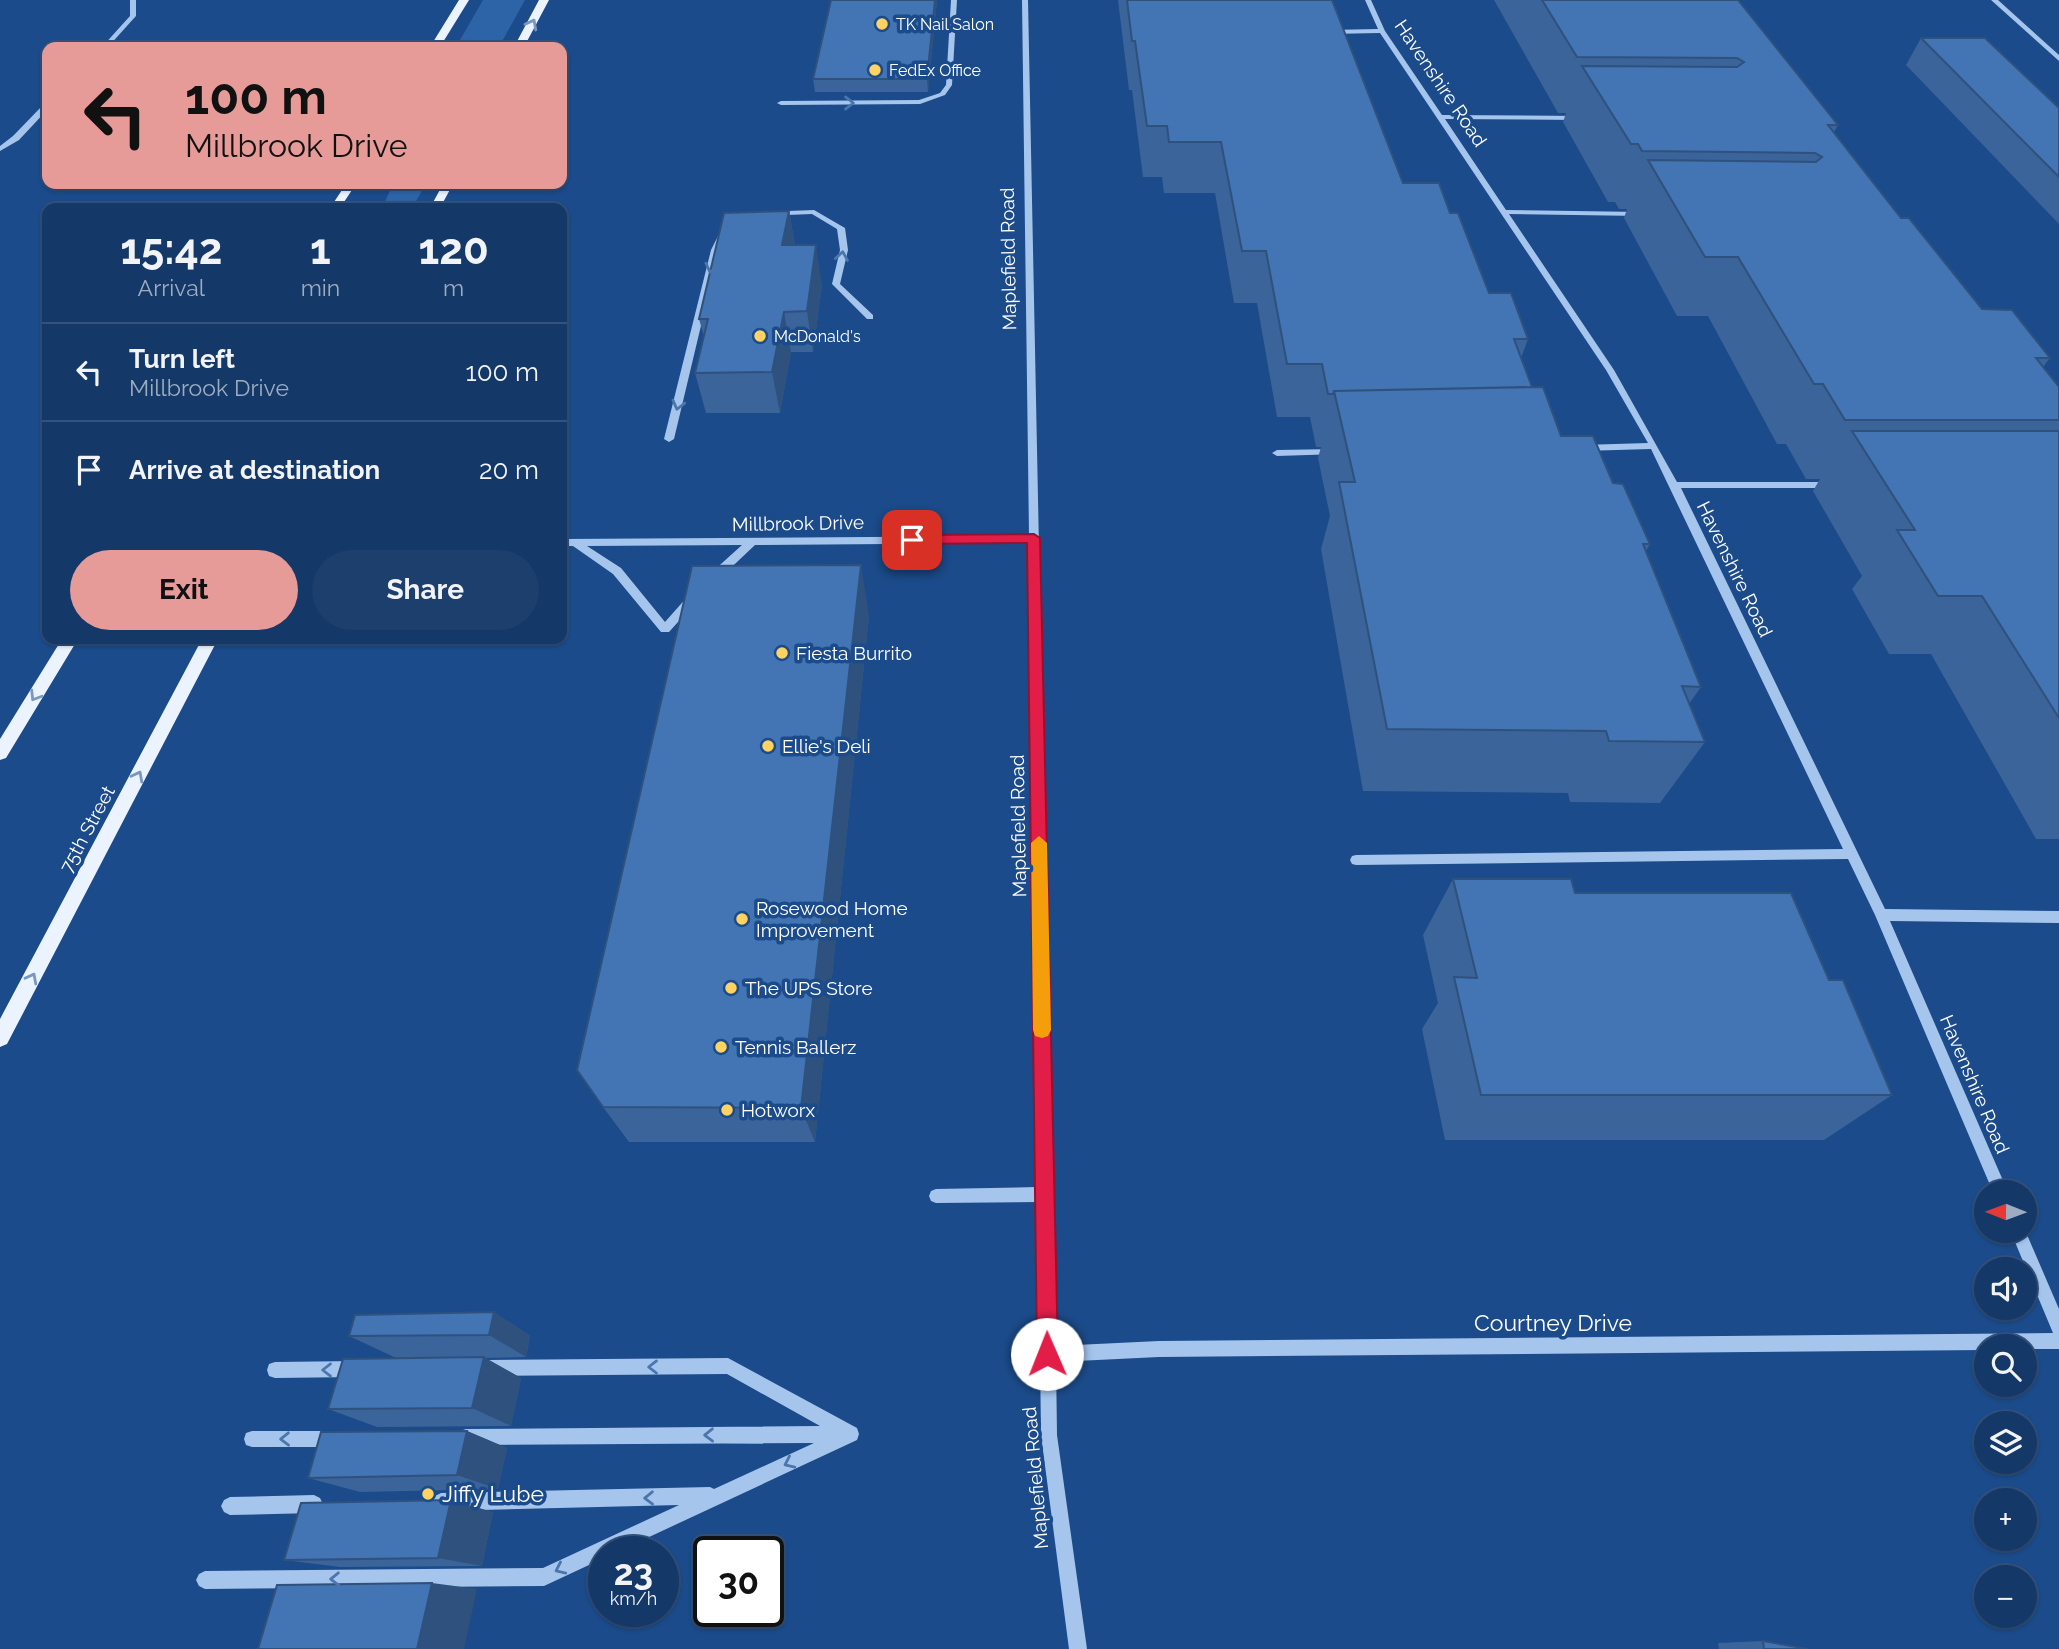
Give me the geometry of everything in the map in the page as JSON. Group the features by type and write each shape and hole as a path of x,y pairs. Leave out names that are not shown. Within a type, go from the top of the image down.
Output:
{"main road":[{"path":"438,42 464,0"},
{"path":"523,42 544,0"},
{"path":"0,753 67,644"},
{"name":"75th Street","path":"0,1038 207,644"}],"street":[{"path":"109,42 133,16 133,0"},
{"path":"781,103 920,102 943,94 949,85 954,0"},
{"name":"Maplefield Road","path":"1025,0 1047,1354 1055,1486 1078,1649"},
{"name":"Havenshire Road","path":"1368,0 1382,32 1610,369 1654,446 1881,915 1996,1180"},
{"path":"1994,0 2059,59"},
{"path":"1324,32 1382,32"},
{"path":"0,149 16,138 42,111"},
{"path":"1441,117 1592,118"},
{"path":"747,217 775,211 814,212 841,228 844,250 836,284 870,317"},
{"path":"1504,212 1649,214"},
{"path":"669,439 715,250 720,238 733,224"},
{"path":"1573,448 1654,446"},
{"path":"1277,453 1344,452"},
{"path":"1674,485 1846,485"},
{"name":"Millbrook Drive","path":"567,543 1034,538"},
{"path":"575,543 617,571 665,629 704,587 753,541"},
{"path":"1356,860 1851,854"},
{"path":"1881,915 2059,917"},
{"path":"936,1196 1044,1194"},
{"path":"2023,1243 2059,1328"},
{"name":"Courtney Drive","path":"1047,1354 1159,1349 2059,1341"},
{"path":"467,1368 728,1367 851,1434"},
{"path":"275,1370 371,1369"},
{"path":"447,1438 851,1434"},
{"path":"205,1580 544,1577 851,1434"},
{"path":"252,1439 349,1438"},
{"path":"425,1502 717,1496"},
{"path":"230,1506 327,1504"}],"shaded area":[{"path":"483,0 525,0 502,42 459,42"},
{"path":"391,189 423,189 415,203 384,203"}],"building":[{"path":"831,0 935,0 927,79 813,79"},
{"path":"1127,0 1332,0 1403,183 1439,183 1450,213 1458,213 1489,293 1511,293 1528,339 1514,339 1532,387 1334,391 1333,394 1328,394 1322,364 1287,364 1266,251 1242,251 1221,142 1169,142 1167,126 1147,126"},
{"path":"1542,0 1738,0 1838,125 1828,125 1901,218 1909,218 1982,309 2012,310 2050,358 2036,358 2059,387 2059,420 1845,420 1823,384 1814,384 1738,257 1705,257 1648,160 1816,162 1822,157 1815,153 1642,151 1638,144 1631,144 1582,66 1737,67 1744,62 1737,58 1577,57"},
{"path":"1921,38 1985,38 2059,108 2059,177"},
{"name":"McDonald's","path":"789,211 782,245 816,245 807,311 784,312 772,372 695,373 708,319 699,319 724,213"},
{"path":"1543,387 1561,436 1593,436 1613,483 1623,484 1650,544 1643,544 1701,687 1682,686 1705,742 1609,741 1606,731 1387,729 1339,482 1355,482 1334,391"},
{"path":"1852,431 2059,431 2059,718 1982,596 1938,596 1897,530 1915,530"},
{"path":"861,565 801,1108 603,1107 577,1070 692,566"},
{"path":"1453,879 1571,879 1575,893 1791,893 1829,980 1843,980 1892,1095 1481,1095 1454,977 1477,978"},
{"path":"494,1312 489,1335 349,1336 355,1315"},
{"path":"484,1357 472,1408 328,1409 343,1359"},
{"path":"467,1431 457,1475 308,1478 321,1432"},
{"path":"451,1500 438,1558 284,1560 301,1503"},
{"path":"432,1583 417,1649 258,1649 277,1585"},
{"path":"1763,1641 1808,1649 1764,1649"}],"slow traffic":[{"path":"1039,843 1042,1030"}],"place":[{"name":"TK Nail Salon","path":"882,24"},
{"name":"FedEx Office","path":"875,70"},
{"name":"McDonald's","path":"760,336"},
{"name":"Fiesta Burrito","path":"782,653"},
{"name":"Ellie's Deli","path":"768,746"},
{"name":"Rosewood Home Improvement","path":"742,919"},
{"name":"The UPS Store","path":"731,988"},
{"name":"Tennis Ballerz","path":"721,1047"},
{"name":"Hotworx","path":"727,1110"},
{"name":"Jiffy Lube","path":"428,1494"}],"route":[{"path":"912,540 1034,538 1047,1354"}]}
